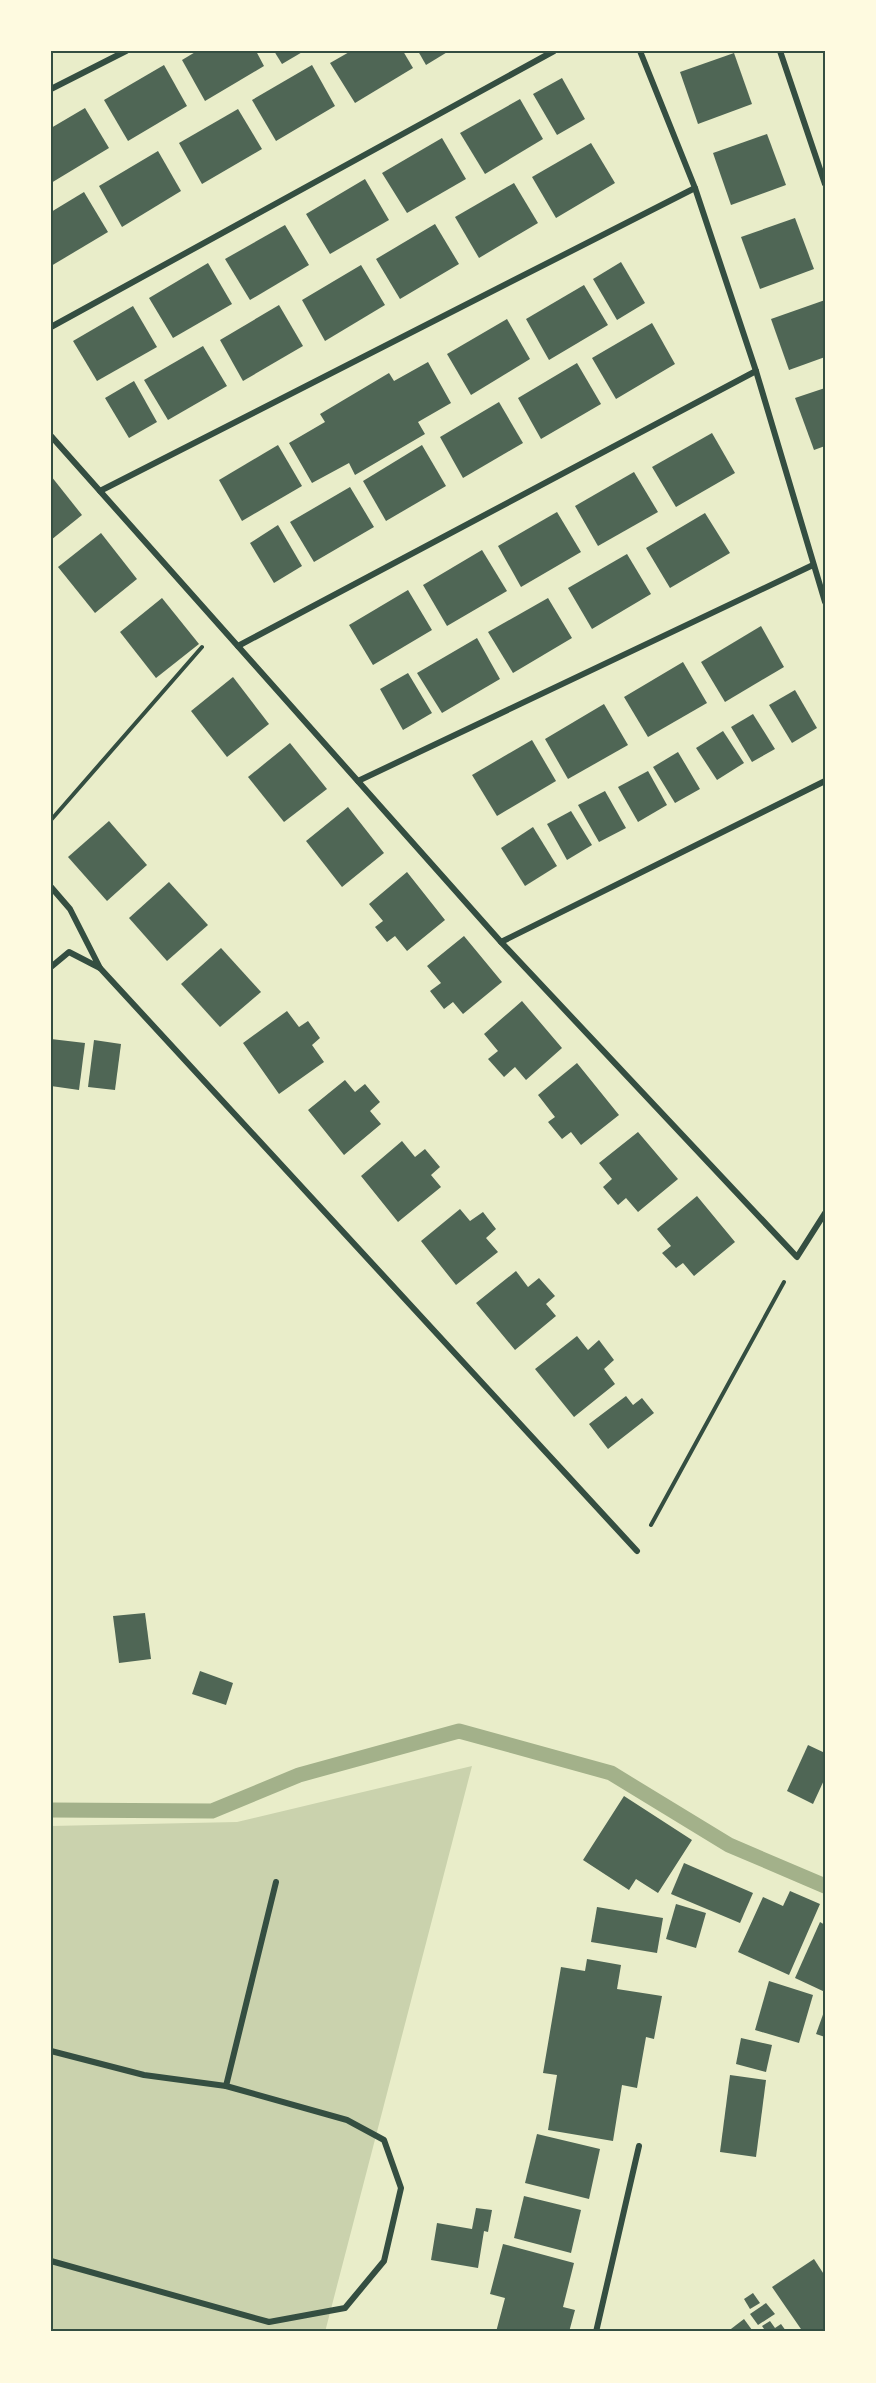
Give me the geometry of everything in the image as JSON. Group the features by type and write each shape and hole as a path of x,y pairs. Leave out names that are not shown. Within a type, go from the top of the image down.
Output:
{"street":[{"path":"51,89 126,51"},
{"path":"51,327 554,51"},
{"path":"639,51 696,188 756,372 825,602"},
{"path":"780,51 825,184"},
{"path":"100,491 696,188"},
{"path":"237,646 756,372"},
{"path":"51,436 501,942 797,1257 825,1213"},
{"path":"358,781 813,565"},
{"path":"501,942 825,781"},
{"path":"51,887 70,909 100,968 637,1551"},
{"path":"51,967 69,952 100,968"},
{"path":"226,2086 276,1882"},
{"path":"51,2051 144,2075 226,2086 347,2120 384,2140 401,2188 384,2261 345,2308 269,2322 51,2261"},
{"path":"596,2332 639,2146"}],"path":[{"path":"51,820 220,626"},
{"path":"637,1551 797,1257"}],"green space":[{"path":"472,1766 325,2332 51,2332 51,1826 237,1822"}],"building":[{"path":"197,51 256,51 264,66 205,101 182,60"},
{"path":"274,51 304,51 282,64"},
{"path":"351,51 403,51 413,68 355,103 330,63"},
{"path":"418,51 449,51 426,65"},
{"path":"734,53 752,104 698,124 680,72"},
{"path":"164,65 187,106 128,141 104,100"},
{"path":"312,65 335,106 276,141 252,100"},
{"path":"562,78 585,119 557,135 533,94"},
{"path":"520,99 543,139 485,174 460,133"},
{"path":"85,108 109,148 51,183 51,128"},
{"path":"238,109 262,149 202,184 179,143"},
{"path":"767,134 786,185 731,205 713,153"},
{"path":"442,138 466,179 407,213 382,173"},
{"path":"591,143 615,183 556,218 532,177"},
{"path":"158,151 181,191 122,227 99,186"},
{"path":"365,179 389,220 330,254 306,214"},
{"path":"514,183 538,223 479,258 455,217"},
{"path":"84,192 108,232 51,266 51,212"},
{"path":"795,218 814,269 760,289 741,237"},
{"path":"435,224 459,264 400,299 376,259"},
{"path":"285,225 309,265 250,300 225,259"},
{"path":"621,262 645,303 617,320 593,279"},
{"path":"208,263 232,304 173,338 149,298"},
{"path":"361,265 385,305 325,341 302,300"},
{"path":"584,285 608,325 549,360 526,319"},
{"path":"825,300 825,357 789,370 771,319"},
{"path":"279,305 303,346 243,381 220,340"},
{"path":"133,306 157,347 97,381 73,341"},
{"path":"507,319 530,359 471,395 447,354"},
{"path":"652,323 675,364 616,399 592,358"},
{"path":"203,346 227,386 168,420 144,380"},
{"path":"428,362 451,403 418,422 425,434 355,475 349,463 312,483 289,443 325,422 320,414 389,373 394,381"},
{"path":"577,363 601,404 541,439 518,398"},
{"path":"134,381 157,422 129,438 105,398"},
{"path":"825,388 825,446 814,450 795,398"},
{"path":"499,402 523,443 463,478 440,437"},
{"path":"712,433 735,473 676,507 652,467"},
{"path":"278,445 302,486 242,521 219,480"},
{"path":"422,445 446,486 386,521 363,481"},
{"path":"634,472 658,512 598,546 575,506"},
{"path":"51,476 82,515 51,540"},
{"path":"350,487 374,527 314,562 290,522"},
{"path":"557,512 581,552 521,587 498,546"},
{"path":"705,513 730,553 670,588 646,548"},
{"path":"278,525 302,566 274,583 250,543"},
{"path":"101,533 137,579 95,613 58,567"},
{"path":"482,550 507,591 447,626 423,585"},
{"path":"627,554 651,594 592,629 568,588"},
{"path":"408,590 432,630 373,665 349,625"},
{"path":"162,598 199,644 156,678 120,632"},
{"path":"548,598 572,638 513,673 488,632"},
{"path":"761,626 784,667 725,702 701,662"},
{"path":"477,638 500,679 442,713 417,673"},
{"path":"683,662 707,703 648,737 624,697"},
{"path":"408,673 432,713 403,730 380,689"},
{"path":"233,677 269,724 227,757 191,711"},
{"path":"795,690 817,728 792,743 769,705"},
{"path":"604,704 628,745 568,779 545,739"},
{"path":"753,714 775,749 752,762 731,727"},
{"path":"723,731 744,763 717,780 696,748"},
{"path":"532,740 556,781 497,816 472,775"},
{"path":"290,743 327,789 284,822 248,777"},
{"path":"678,752 700,789 675,803 653,767"},
{"path":"648,771 667,805 638,822 618,787"},
{"path":"605,791 626,828 599,842 578,805"},
{"path":"348,807 384,853 342,887 306,841"},
{"path":"571,811 592,845 567,860 547,824"},
{"path":"109,821 147,865 107,901 68,857"},
{"path":"533,827 557,866 525,886 501,848"},
{"path":"407,872 445,920 407,951 395,936 387,942 375,927 383,921 369,904"},
{"path":"169,882 208,925 167,961 129,918"},
{"path":"464,936 502,982 463,1014 453,1002 444,1009 430,991 441,983 427,966"},
{"path":"221,948 261,992 220,1027 181,984"},
{"path":"522,1001 562,1048 526,1080 515,1067 504,1077 488,1059 498,1051 484,1034"},
{"path":"287,1011 299,1027 308,1021 320,1038 312,1045 324,1062 279,1094 243,1043"},
{"path":"51,1039 85,1043 79,1090 51,1086"},
{"path":"94,1040 121,1044 115,1090 88,1087"},
{"path":"577,1063 619,1115 581,1145 571,1132 562,1139 548,1122 555,1117 538,1095"},
{"path":"345,1080 355,1092 365,1084 380,1102 370,1111 381,1124 344,1155 308,1110"},
{"path":"638,1132 678,1179 638,1212 626,1198 618,1205 603,1187 612,1179 599,1163"},
{"path":"402,1141 415,1157 425,1149 440,1167 431,1175 441,1187 398,1222 361,1176"},
{"path":"697,1196 735,1242 694,1276 683,1263 676,1268 662,1253 671,1246 657,1229"},
{"path":"460,1209 470,1221 483,1212 496,1229 486,1238 498,1252 456,1285 421,1241"},
{"path":"516,1271 528,1287 539,1278 555,1296 546,1304 556,1316 515,1350 476,1303"},
{"path":"577,1336 588,1350 599,1340 614,1360 604,1369 615,1384 574,1417 535,1369"},
{"path":"626,1396 633,1405 642,1398 654,1413 608,1449 589,1424"},
{"path":"145,1613 151,1659 119,1663 113,1616"},
{"path":"200,1671 233,1683 226,1705 192,1694"},
{"path":"808,1745 825,1753 825,1778 813,1804 787,1791"},
{"path":"624,1796 692,1840 658,1893 636,1879 629,1890 583,1860"},
{"path":"684,1863 753,1893 740,1923 671,1894"},
{"path":"790,1891 820,1904 789,1975 738,1952 763,1897 783,1906"},
{"path":"676,1904 706,1913 696,1948 666,1939"},
{"path":"597,1907 663,1918 657,1953 591,1942"},
{"path":"820,1922 825,1925 825,1992 795,1978"},
{"path":"587,1959 621,1965 617,1989 662,1996 654,2039 646,2037 637,2088 622,2085 613,2141 548,2130 557,2075 543,2073 561,1967 585,1971"},
{"path":"769,1981 813,1995 799,2043 755,2030"},
{"path":"825,2009 825,2037 816,2034"},
{"path":"741,2038 772,2045 766,2072 736,2064"},
{"path":"730,2075 766,2080 756,2157 720,2152"},
{"path":"537,2134 600,2149 589,2199 525,2183"},
{"path":"524,2196 581,2210 571,2253 514,2238"},
{"path":"476,2208 492,2210 488,2232 484,2231 478,2268 431,2260 437,2223 472,2229"},
{"path":"503,2244 574,2263 563,2307 575,2310 569,2332 496,2332 505,2298 490,2294"},
{"path":"814,2259 825,2276 825,2331 803,2332 772,2287"},
{"path":"753,2293 760,2303 750,2309 744,2299"},
{"path":"766,2303 775,2314 758,2325 750,2314"},
{"path":"744,2319 752,2330 727,2332"},
{"path":"770,2321 775,2328 781,2324 786,2331 766,2332 762,2326"}],"waterway":[{"path":"51,1810 212,1811 299,1775 459,1731 611,1773 729,1845 825,1886"}]}
